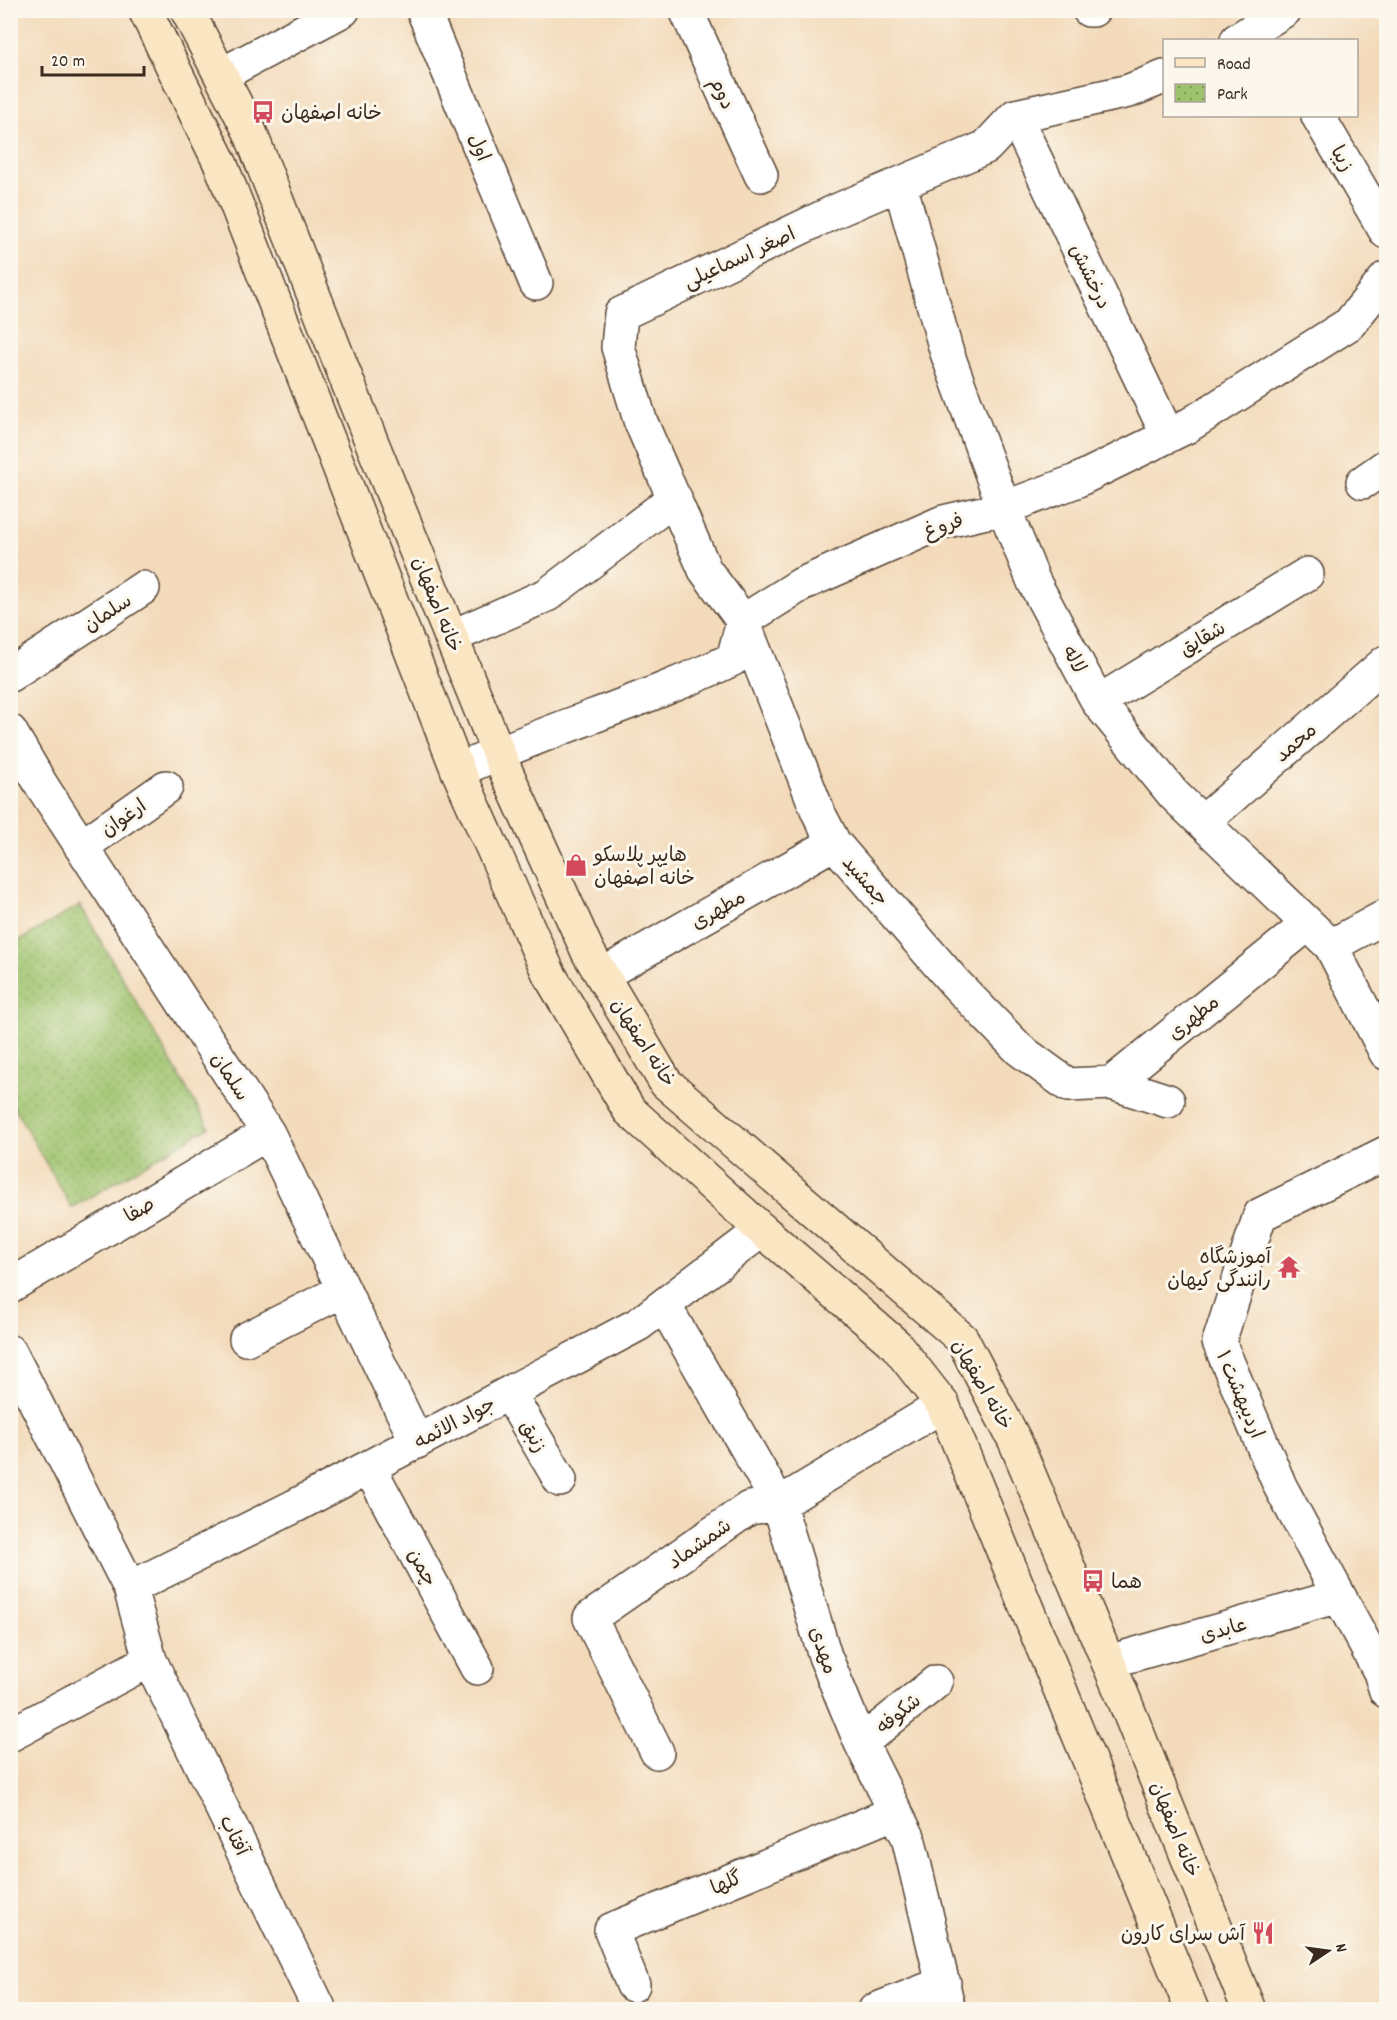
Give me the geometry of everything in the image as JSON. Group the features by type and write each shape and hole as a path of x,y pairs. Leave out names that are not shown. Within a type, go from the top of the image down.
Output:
{"main road":[{"path":"144,10 221,165 458,771 549,974 629,1110 762,1230 896,1345 943,1405 1192,2010"},
{"path":"162,48 192,20"},
{"name":"خانه اصفهان","path":"192,20 250,132 498,752 588,952 666,1083 962,1339 1015,1441 1108,1662 1248,2010"}],"street":[{"path":"221,75 343,10"},
{"name":"اول","path":"423,10 536,283"},
{"name":"دوم","path":"686,10 761,175"},
{"path":"1240,39 1278,24"},
{"path":"1015,116 1129,91 1163,77"},
{"name":"اصغر اسماعیلی","path":"743,621 705,570 639,420 618,347 621,314 838,210 986,147 1015,116"},
{"name":"درخشش","path":"1015,116 1168,436"},
{"name":"زیبا","path":"1319,117 1386,232"},
{"name":"لاله","path":"900,184 946,350 1004,508 1034,582 1098,702 1174,795 1319,934 1386,1053"},
{"name":"فروغ","path":"743,621 802,584 943,522 1004,508 1076,481 1168,436 1349,324 1386,278"},
{"path":"451,637 547,595 675,498"},
{"name":"شقایق","path":"1098,702 1307,574"},
{"name":"سلمان","path":"10,675 143,588"},
{"path":"458,771 498,752 694,678 733,659 743,621"},
{"name":"جمشید","path":"743,621 818,812 834,843 971,1000 1020,1050 1068,1085 1112,1083"},
{"name":"محمد","path":"1203,822 1386,662"},
{"name":"سلمان","path":"10,731 81,847 268,1133 417,1442"},
{"name":"ارغوان","path":"81,847 166,786"},
{"name":"مطهری","path":"602,975 834,843"},
{"name":"مطهری","path":"1112,1083 1319,934 1386,916"},
{"path":"1112,1083 1168,1101"},
{"name":"صفا","path":"10,1286 268,1133"},
{"name":"اردیبهشت ۱","path":"1384,1678 1280,1486 1219,1342 1260,1215 1386,1153"},
{"name":"جواد الائمه","path":"130,1588 369,1467 639,1324 762,1230"},
{"path":"246,1339 344,1290"},
{"name":"مهدی","path":"664,1305 779,1504 825,1656 861,1743 908,1837 946,1996"},
{"name":"آفتاب","path":"10,1352 130,1588 150,1660 320,2010"},
{"name":"زنبق","path":"509,1393 560,1480"},
{"name":"شمشماد","path":"657,1752 590,1618 749,1508 779,1504 943,1405"},
{"name":"چمن","path":"369,1467 477,1668"},
{"name":"عابدی","path":"1108,1662 1339,1596"},
{"path":"10,1735 150,1660"},
{"name":"شکوفه","path":"861,1743 936,1683"},
{"name":"گلها","path":"633,1985 611,1930 896,1812"},
{"path":"875,2010 946,1996"}],"green space":[{"path":"80,905 209,1127 72,1208 11,1102 10,946"}],"place":[{"name":"خانه اصفهان","path":"263,112"},
{"name":"هایپر پلاسکو خانه اصفهان","path":"576,865"},
{"name":"آموزشگاه رانندگی کیهان","path":"1289,1267"},
{"name":"هما","path":"1093,1581"},
{"name":"آش سرای کارون","path":"1263,1933"}]}
